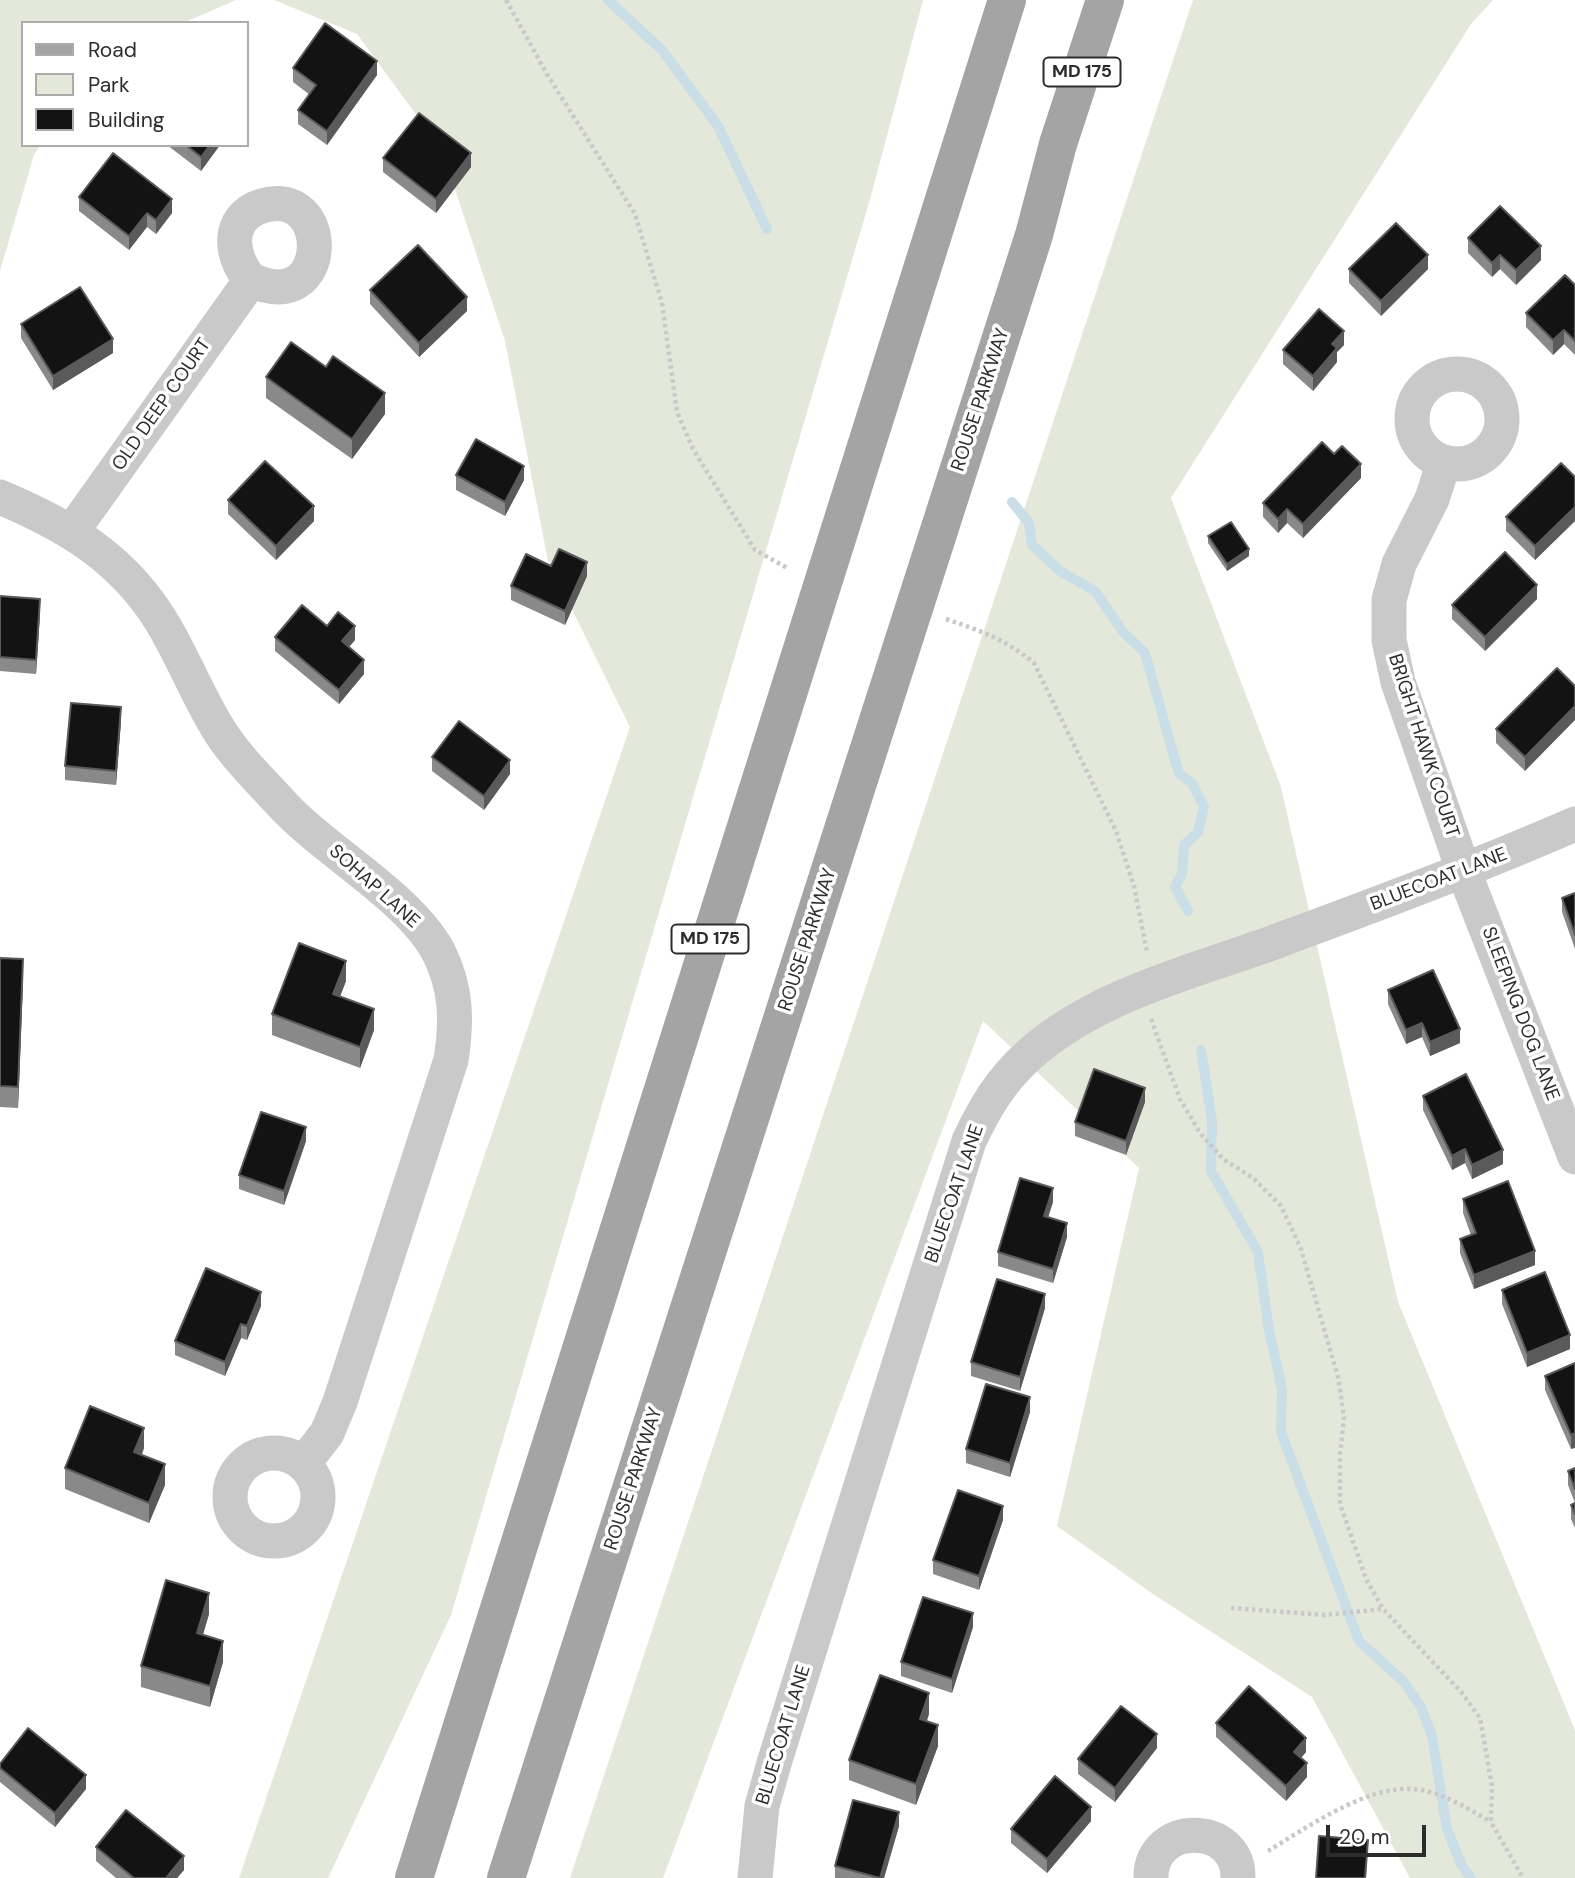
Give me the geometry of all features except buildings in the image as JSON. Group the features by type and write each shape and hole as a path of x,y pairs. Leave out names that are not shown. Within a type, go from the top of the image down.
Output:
{"main road":[{"path":"921,274 981,0"},
{"name":"MD 175","path":"414,1878 1007,0"},
{"name":"ROUSE PARKWAY","path":"506,1878 1034,234 1058,144 1105,0"}],"street":[{"name":"OLD DEEP COURT","path":"73,530 251,280"},
{"name":"BRIGHT HAWK COURT","path":"1444,462 1432,499 1399,564 1389,600 1389,640 1398,682 1464,872"},
{"name":"SOHAP LANE","path":"0,496 73,530 100,553 149,603 229,746 283,806 415,922 437,951 450,985 457,1020 451,1060 340,1402 327,1433 303,1464"},
{"name":"BLUECOAT LANE","path":"755,1878 762,1806 775,1760 970,1141 987,1103 1004,1079 1031,1053 1094,1010 1464,872 1575,824"},
{"name":"SLEEPING DOG LANE","path":"1464,872 1575,1157"},
{"path":"1151,1878 1154,1860 1162,1848 1186,1834 1214,1838 1225,1846 1238,1874"}],"path":[{"path":"506,0 548,76 635,215 662,303 677,412 692,449 755,550 789,569"},
{"path":"945,619 996,636 1012,644 1034,663 1116,831 1134,886 1143,939 1150,961"},
{"path":"1147,1011 1180,1098 1200,1133 1223,1159 1253,1178 1281,1206 1301,1249 1338,1377 1344,1418 1340,1454 1340,1504 1366,1578 1383,1609 1462,1693 1480,1718 1492,1786 1491,1822"},
{"path":"1231,1608 1325,1615 1383,1609"},
{"path":"1238,1874 1349,1805 1386,1790 1412,1788 1464,1807 1491,1822 1523,1878"}],"green space":[{"path":"0,0 236,0 188,21 21,21 21,147 39,147 34,155 0,271"},
{"path":"274,0 923,0 871,196 451,1615 328,1878 239,1878 630,727 548,561 505,341 442,150 357,34"},
{"path":"1193,0 1493,0 1471,24 1171,498 1281,787 1398,1302 1575,1730 1575,1878 1410,1878 1312,1697 1153,1594 1057,1526 1139,1168 983,1021 663,1878 570,1878"}],"waterway":[{"path":"608,0 662,50 718,126 767,229"},
{"path":"1012,502 1029,523 1032,545 1060,571 1095,591 1123,632 1145,653 1179,774 1192,783 1204,807 1198,832 1184,845 1182,874 1175,887 1188,911"},
{"path":"1201,1050 1212,1121 1211,1171 1258,1252 1269,1330 1282,1390 1281,1432 1359,1641 1404,1682 1421,1707 1432,1736 1447,1829 1462,1866 1471,1878"}]}
